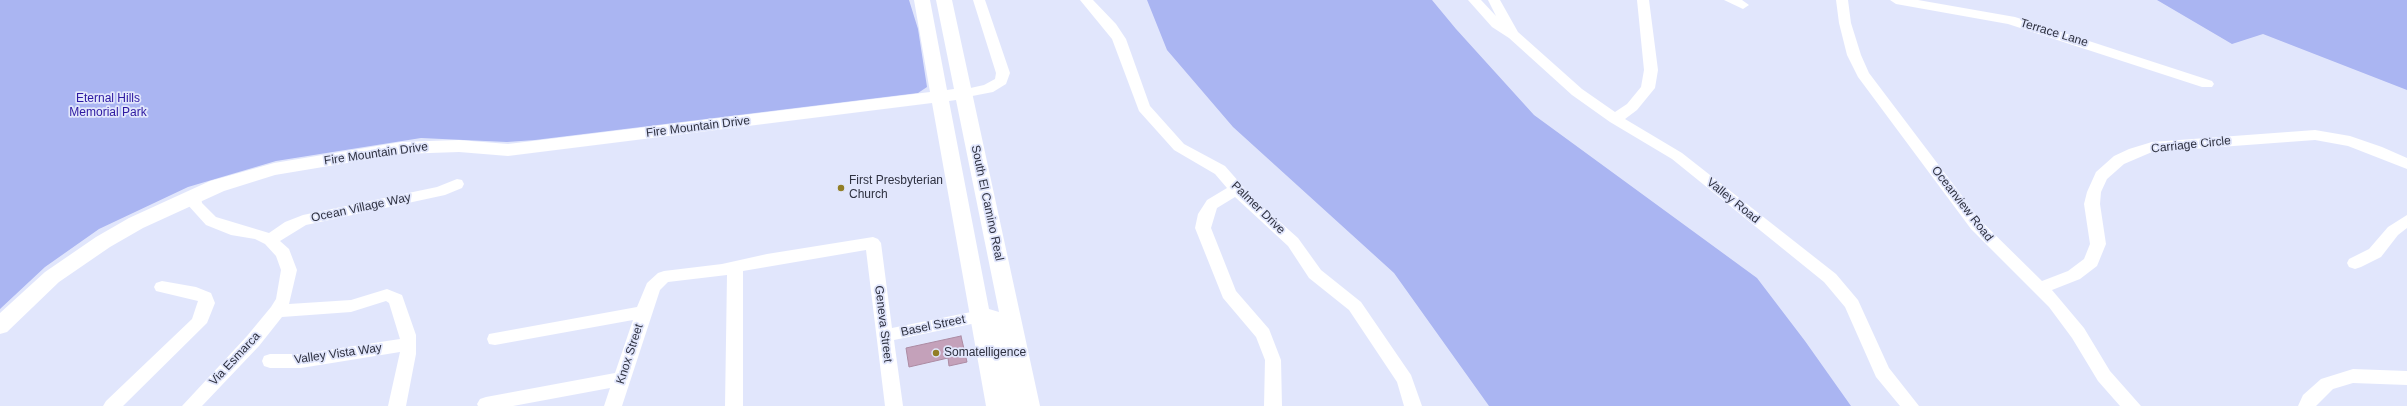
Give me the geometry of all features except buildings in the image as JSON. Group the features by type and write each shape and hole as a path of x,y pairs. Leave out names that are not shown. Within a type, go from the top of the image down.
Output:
{"main road":[{"name":"South El Camino Real","path":"922,0 997,406"},
{"name":"South El Camino Real","path":"944,0 962,94 1005,284 1029,406"},
{"name":"Fire Mountain Drive","path":"0,326 52,277 103,242 136,223 195,195 274,169 401,148 459,146 508,150 962,94"},
{"path":"981,316 991,317 995,322 1012,397 1019,403 1026,406"}],"street":[{"path":"962,94 988,89 1001,81 1003,73 979,0"},
{"name":"Palmer Drive","path":"1086,0 1119,39 1144,108 1179,148 1220,170 1249,203 1293,242 1315,274 1355,306 1405,380 1413,406"},
{"name":"Valley Road","path":"1474,0 1497,24 1514,35 1577,92 1615,119 1677,156 1830,278 1852,304 1882,372 1910,406"},
{"name":"Valley Road","path":"1494,0 1514,35"},
{"path":"1615,119 1632,107 1648,88 1651,70 1643,0"},
{"path":"1730,0 1743,5"},
{"name":"Oceanview Road","path":"1842,0 1845,23 1854,55 1864,74 1976,225 2040,288 2078,332 2104,376 2120,396 2132,406"},
{"name":"Terrace Lane","path":"1896,0 2010,20 2208,84"},
{"name":"Carriage Circle","path":"2040,288 2074,275 2091,262 2098,244 2092,204 2094,192 2101,176 2119,160 2134,152 2152,147 2315,135 2350,141 2407,164"},
{"name":"Ocean Village Way","path":"270,240 290,226 303,220 377,206 440,191 457,184"},
{"path":"1237,189 1212,204 1206,214 1203,228 1228,294 1263,334 1273,360 1273,406"},
{"path":"195,195 195,204 211,221 231,229 258,234 270,240"},
{"path":"2355,263 2375,252 2393,231 2407,220"},
{"name":"Via Esmarca","path":"191,406 253,342 277,311 284,299 289,270 283,253 270,240"},
{"name":"Knox Street","path":"613,406 645,307 653,287 664,277 735,268 767,260 873,242"},
{"name":"Geneva Street","path":"873,242 894,406"},
{"path":"734,406 735,268"},
{"path":"112,406 199,323 207,303 205,297 196,293 162,287"},
{"path":"277,311 351,306 387,295 396,299 408,336 408,354 398,406"},
{"path":"495,339 645,307"},
{"name":"Basel Street","path":"884,336 981,316"},
{"name":"Valley Vista Way","path":"270,361 301,361 407,344"},
{"path":"2307,406 2309,400 2327,384 2353,376 2407,378"},
{"path":"486,404 622,378"}],"green space":[{"name":"Eternal Hills Memorial Park","path":"0,0 909,0 918,29 927,87 918,93 535,140 507,142 421,138 276,161 188,187 99,229 45,267 0,309"},
{"path":"1147,0 1432,0 1456,29 1534,115 1757,278 1805,341 1851,406 1489,406 1394,273 1233,127 1167,50"},
{"path":"2157,0 2407,0 2407,90 2263,34 2232,44"}],"place":[{"name":"First Presbyterian Church","path":"841,188"},
{"name":"Somatelligence","path":"936,353"}]}
